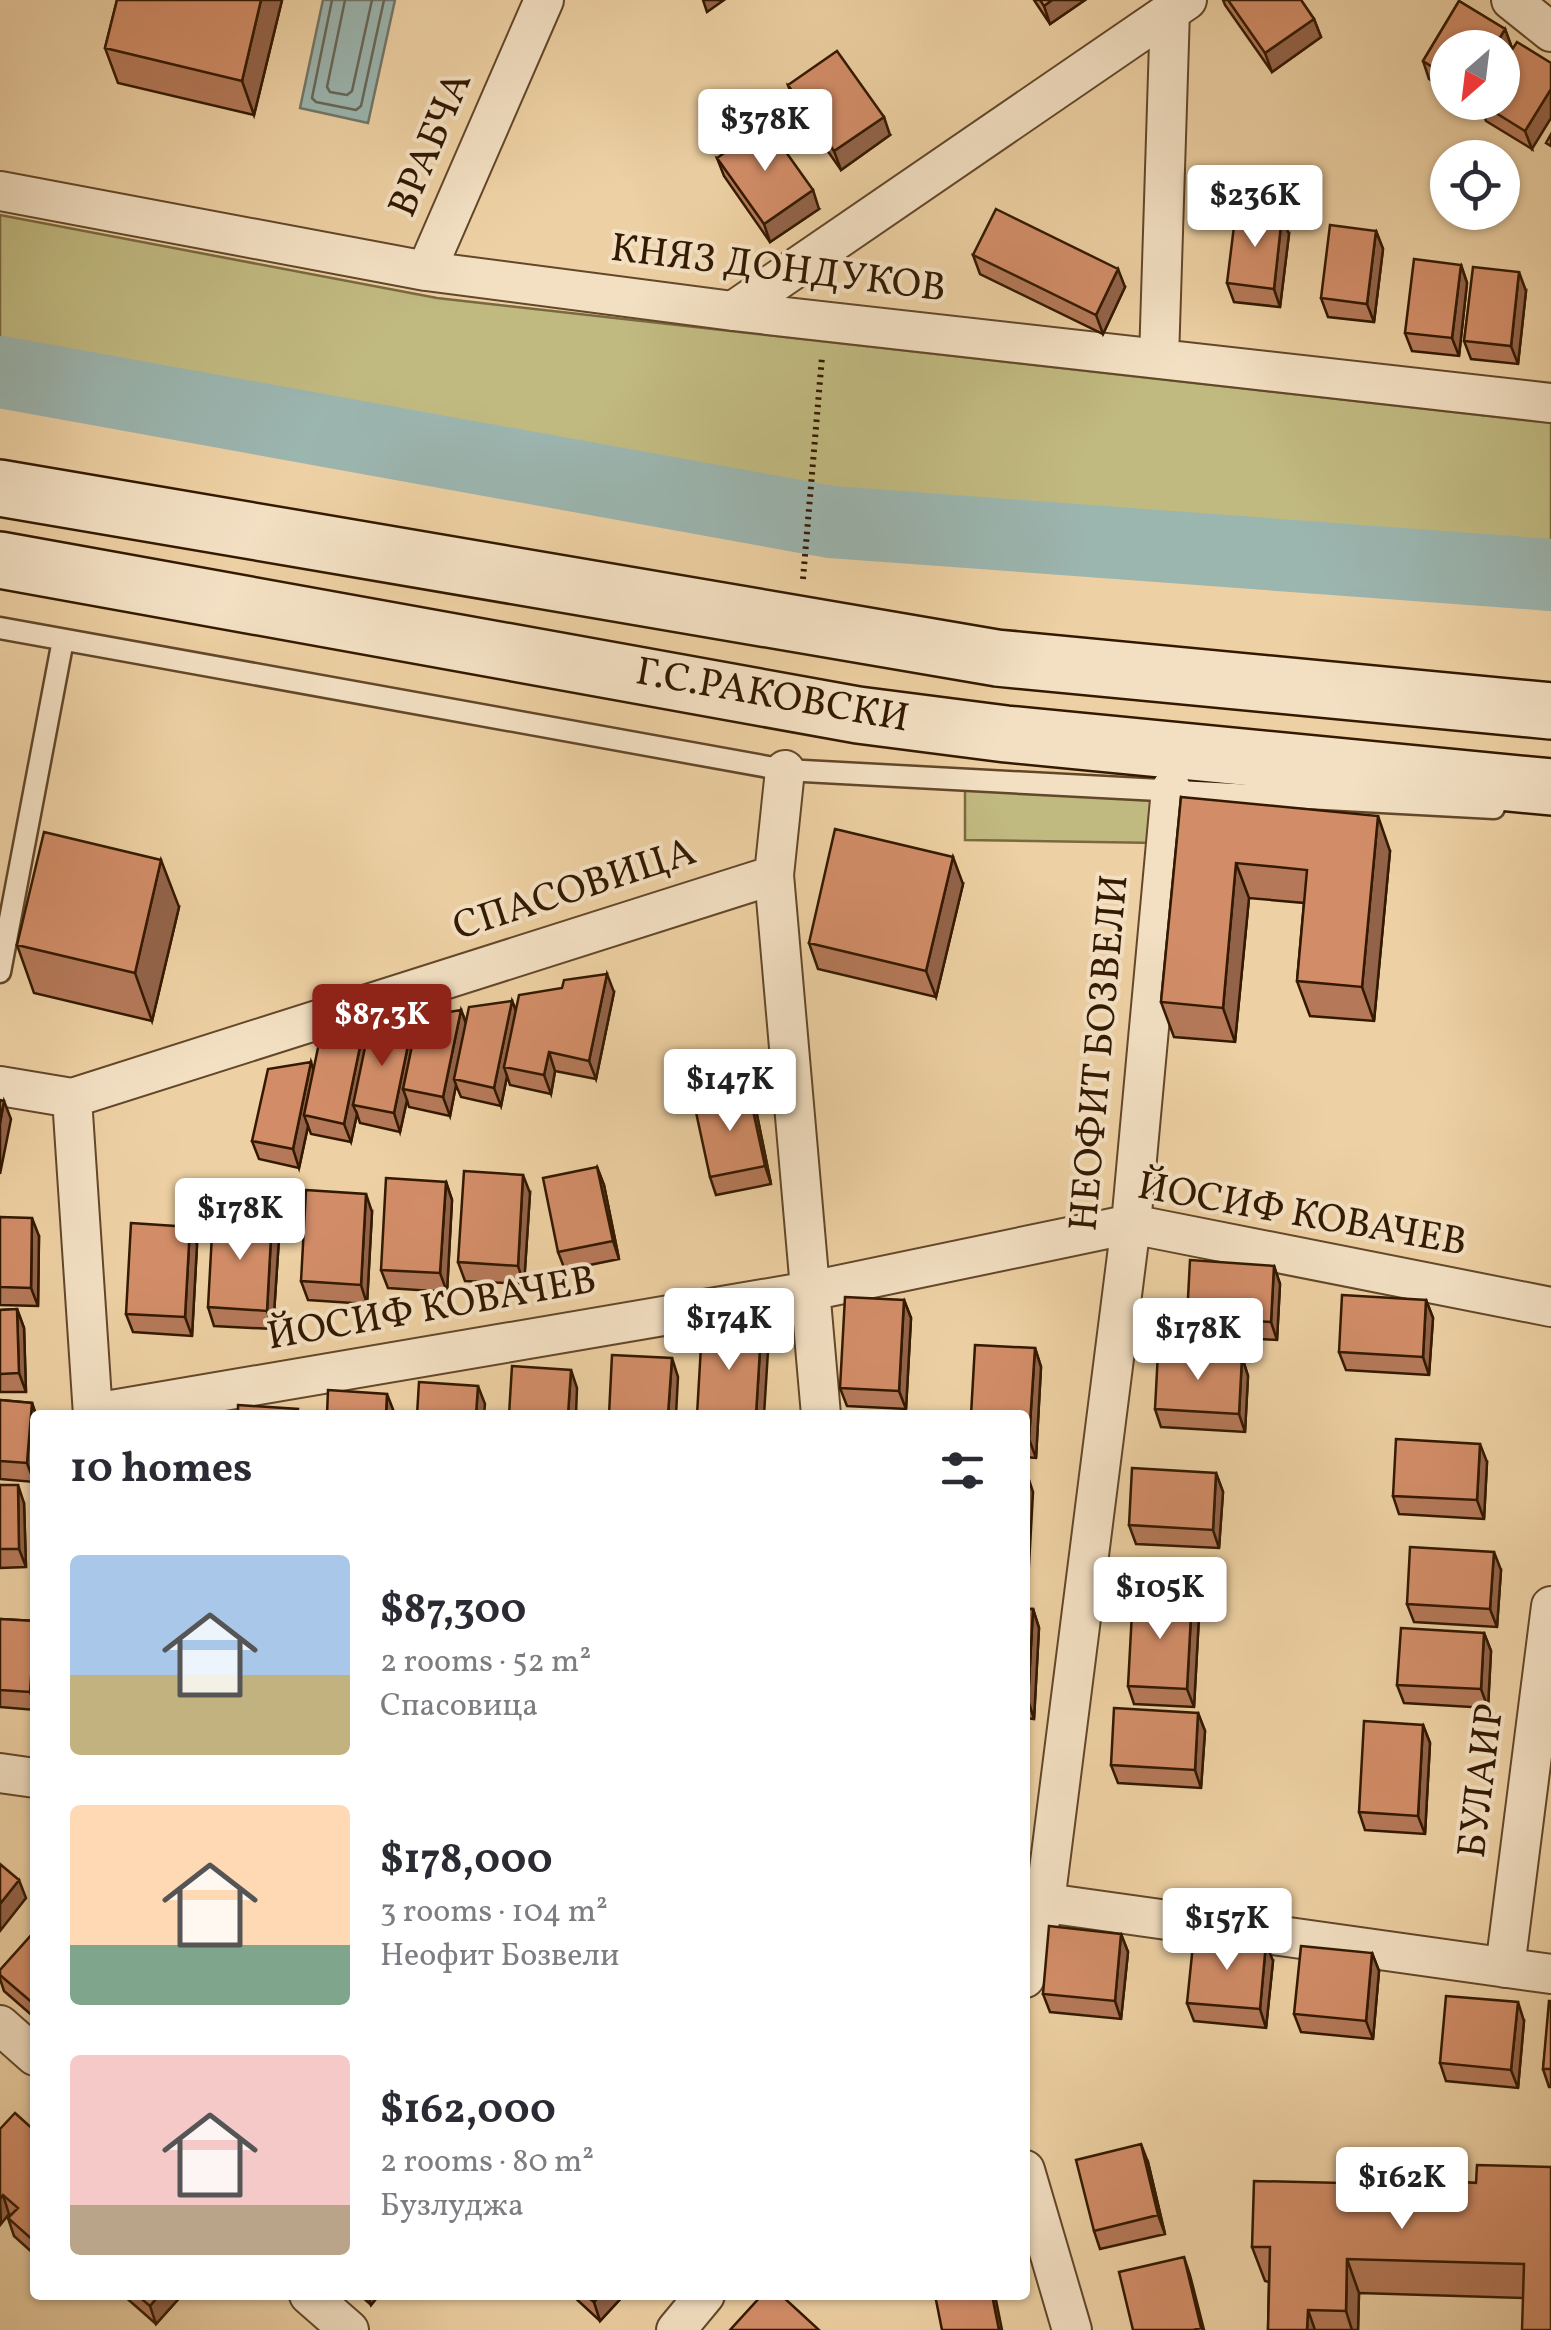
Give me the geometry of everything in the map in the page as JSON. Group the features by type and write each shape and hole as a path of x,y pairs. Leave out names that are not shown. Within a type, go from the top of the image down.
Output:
{"street":[{"name":"ВРАБЧА","path":"426,271 544,0"},
{"path":"1510,0 1551,32"},
{"path":"733,312 1178,6"},
{"path":"1159,359 1178,6"},
{"name":"КНЯЗ ДОНДУКОВ","path":"0,191 426,271 733,312 1551,403"},
{"name":"Г.С.РАКОВСКИ","path":"0,488 997,658 1551,710"},
{"name":"Г.С.РАКОВСКИ","path":"0,560 858,715 1532,798"},
{"path":"785,770 774,876 821,1410"},
{"name":"НЕОФИТ БОЗВЕЛИ","path":"1030,1940 1131,1224 1171,789"},
{"name":"СПАСОВИЦА","path":"0,1086 72,1098 774,876"},
{"path":"72,1098 94,1410"},
{"name":"ЙОСИФ КОВАЧЕВ","path":"117,1410 810,1291 1131,1224 1551,1307"},
{"name":"БУЛАИР","path":"1505,1968 1551,1606"},
{"path":"0,1773 30,1777"},
{"path":"1035,1901 1551,1974"},
{"path":"0,2025 30,2052"},
{"path":"1030,2187 1072,2330"},
{"path":"315,2300 349,2330"},
{"path":"676,2330 700,2300"}],"lane":[{"path":"0,628 785,770 1171,789 1532,798"},
{"path":"0,972 63,640"}],"path":[{"path":"803,581 825,321"}],"shaded area":[{"path":"0,215 437,298 1551,423 1551,576 831,522 0,372"},
{"path":"965,786 1164,797 1158,843 965,840"}],"water":[{"path":"323,0 395,0 368,123 300,108"}],"building":[{"path":"117,0 261,0 242,81 105,48"},
{"path":"1228,0 1301,0 1314,19 1265,53"},
{"path":"1459,1 1505,29 1504,30 1442,30"},
{"path":"1520,44 1551,63 1551,89 1525,131 1507,120 1520,120"},
{"path":"837,51 884,117 834,151 788,85"},
{"path":"766,124 813,190 764,224 717,158"},
{"path":"996,209 1118,269 1096,315 973,255"},
{"path":"1236,210 1282,216 1274,289 1227,283"},
{"path":"1330,225 1376,231 1367,304 1321,298"},
{"path":"1414,259 1461,265 1452,338 1405,333"},
{"path":"1473,267 1519,272 1511,346 1464,341"},
{"path":"1181,797 1378,816 1362,987 1297,981 1307,870 1236,863 1223,1008 1161,1002"},
{"path":"835,829 953,857 926,971 809,943"},
{"path":"44,832 161,860 135,973 17,945"},
{"path":"607,974 589,1061 549,1052 544,1075 504,1067 519,995 562,988 564,980"},
{"path":"512,1001 494,1088 454,1079 469,1007"},
{"path":"461,1010 443,1097 403,1089 418,1017"},
{"path":"412,1026 394,1113 353,1105 368,1033"},
{"path":"362,1037 344,1124 304,1115 319,1043"},
{"path":"311,1062 293,1149 252,1141 268,1069"},
{"path":"749,1092 765,1166 710,1177 694,1103"},
{"path":"597,1167 613,1241 558,1252 543,1178"},
{"path":"464,1171 523,1175 518,1266 458,1262"},
{"path":"386,1178 446,1182 440,1273 381,1270"},
{"path":"306,1190 366,1194 361,1285 301,1281"},
{"path":"213,1216 272,1219 267,1311 208,1307"},
{"path":"0,1217 32,1218 31,1288 0,1287"},
{"path":"131,1223 190,1227 185,1317 126,1314"},
{"path":"1190,1260 1274,1266 1271,1322 1187,1317"},
{"path":"1342,1295 1426,1300 1423,1357 1339,1352"},
{"path":"845,1297 904,1300 899,1391 840,1388"},
{"path":"17,1309 19,1373 0,1374 0,1310"},
{"path":"702,1329 761,1333 756,1410 697,1410"},
{"path":"975,1345 1035,1348 1030,1424 1030,1410 971,1410"},
{"path":"1158,1352 1242,1357 1239,1414 1155,1409"},
{"path":"612,1355 672,1358 668,1410 609,1410"},
{"path":"512,1366 571,1370 568,1410 509,1410"},
{"path":"419,1382 478,1386 476,1410 417,1410"},
{"path":"328,1390 387,1394 386,1410 327,1410"},
{"path":"0,1400 32,1403 27,1463 0,1461"},
{"path":"238,1405 298,1409 298,1410 238,1410"},
{"path":"1396,1439 1480,1444 1477,1500 1393,1496"},
{"path":"1132,1468 1216,1473 1213,1530 1129,1525"},
{"path":"0,1485 18,1485 19,1549 0,1549"},
{"path":"1410,1547 1494,1552 1490,1609 1407,1604"},
{"path":"1133,1594 1192,1597 1187,1689 1128,1686"},
{"path":"1030,1609 1033,1609 1030,1664"},
{"path":"0,1619 30,1621 30,1692 0,1690"},
{"path":"1401,1628 1484,1633 1481,1689 1397,1685"},
{"path":"1114,1708 1198,1713 1195,1770 1111,1765"},
{"path":"1364,1721 1423,1725 1418,1816 1359,1812"},
{"path":"0,1864 19,1880 0,1904"},
{"path":"1049,1926 1121,1934 1115,2001 1043,1994"},
{"path":"1194,1935 1266,1943 1260,2009 1187,2003"},
{"path":"30,1937 30,2001 0,1975 0,1970"},
{"path":"1301,1946 1372,1953 1366,2021 1294,2014"},
{"path":"1446,1996 1518,2002 1511,2070 1440,2063"},
{"path":"1549,2001 1551,2069 1543,2069"},
{"path":"15,2113 30,2126 30,2238 8,2218 18,2208 3,2195 0,2199 0,2129"},
{"path":"1141,2144 1158,2215 1094,2231 1076,2160"},
{"path":"1386,2155 1445,2157 1444,2181 1476,2183 1477,2165 1551,2167 1551,2330 1522,2330 1524,2264 1347,2259 1346,2311 1308,2310 1307,2330 1268,2330 1270,2247 1252,2247 1254,2181 1385,2184"},
{"path":"1184,2257 1201,2328 1133,2330 1119,2272"},
{"path":"757,2300 786,2300 819,2330 730,2330"},
{"path":"936,2300 993,2300 999,2330 942,2330"}],"waterway":[{"path":"0,372 831,522 1551,575"}]}
